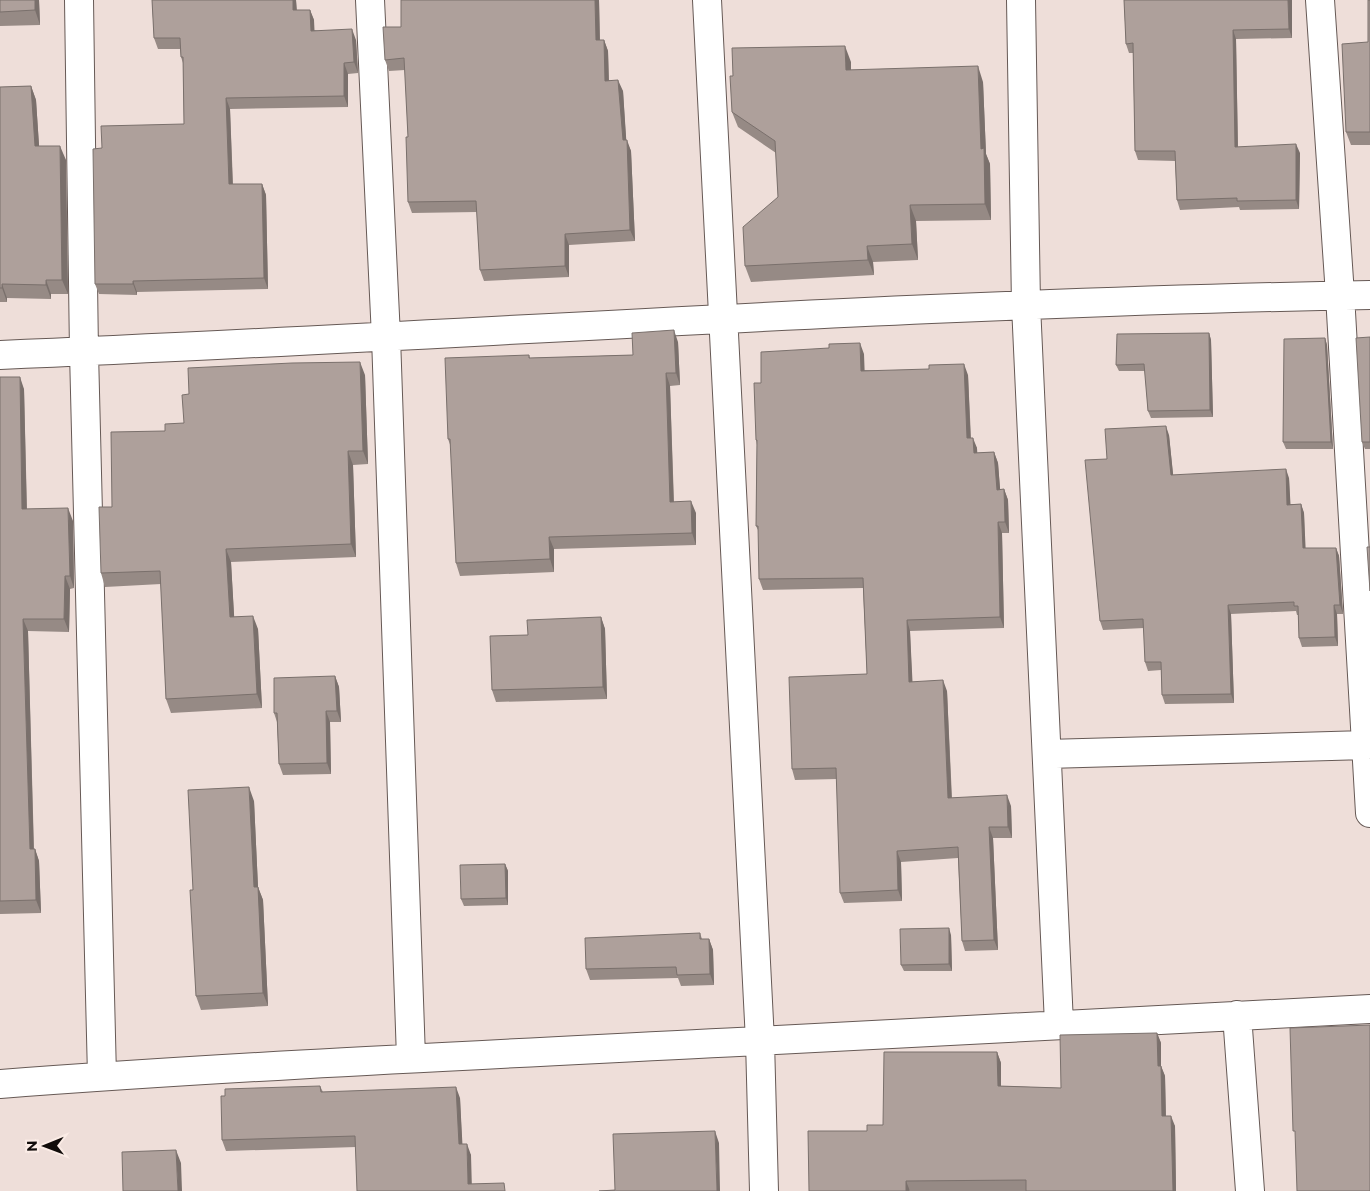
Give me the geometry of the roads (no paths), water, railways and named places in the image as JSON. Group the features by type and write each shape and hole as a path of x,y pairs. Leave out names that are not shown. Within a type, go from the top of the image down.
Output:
{"street":[{"path":"79,0 84,352 102,1076"},
{"path":"370,0 386,337 411,1058"},
{"path":"707,0 760,1041 764,1191"},
{"path":"1021,0 1026,305 1059,1024"},
{"path":"1320,0 1340,295 1370,813"},
{"path":"0,355 386,337 724,318 1026,305 1370,294"},
{"path":"1047,754 1366,745"},
{"path":"0,1084 102,1076 411,1058 1370,1009"},
{"path":"1237,1015 1250,1191"}]}
